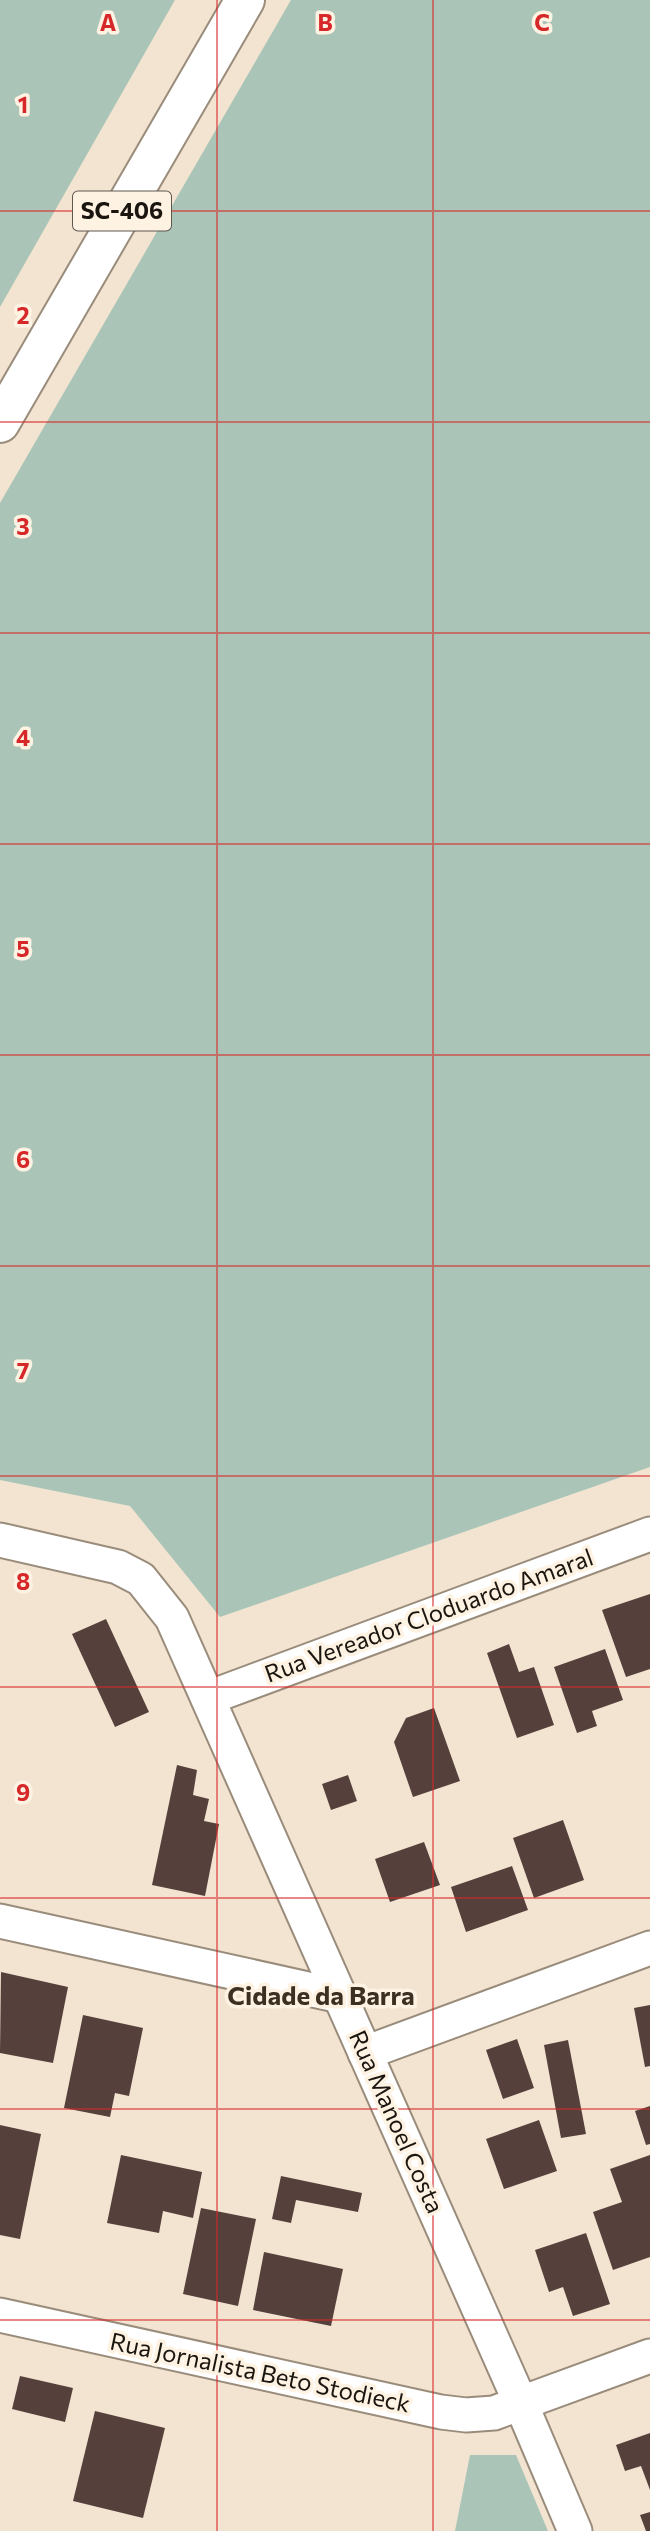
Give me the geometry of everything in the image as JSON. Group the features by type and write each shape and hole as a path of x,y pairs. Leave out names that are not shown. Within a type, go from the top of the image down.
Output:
{"main road":[{"name":"SC-406","path":"0,423 244,0"}],"street":[{"name":"Rua Vereador Cloduardo Amaral","path":"208,1698 650,1534"},
{"name":"Rua Manoel Costa","path":"0,1540 118,1567 141,1579 172,1618 575,2531"},
{"path":"0,1921 340,1996"},
{"path":"365,2053 650,1948"},
{"name":"Rua Jornalista Beto Stodieck","path":"0,2315 440,2412 466,2415 494,2413 650,2356"}],"green space":[{"path":"0,0 175,0 0,307"},
{"path":"291,0 650,0 650,1467 220,1617 130,1506 0,1480 0,503"},
{"path":"470,2455 516,2455 548,2531 455,2531"}],"building":[{"path":"650,1594 650,1669 626,1677 602,1610"},
{"path":"106,1619 149,1712 115,1727 72,1634"},
{"path":"509,1644 519,1672 534,1667 554,1725 517,1738 487,1653"},
{"path":"605,1649 623,1700 592,1711 597,1726 577,1733 554,1667"},
{"path":"434,1708 460,1781 413,1797 394,1742 406,1718"},
{"path":"177,1765 197,1770 193,1795 209,1799 204,1821 219,1824 205,1896 152,1885"},
{"path":"348,1775 357,1801 331,1810 322,1784"},
{"path":"563,1820 584,1880 534,1898 513,1838"},
{"path":"424,1842 440,1885 390,1902 375,1859"},
{"path":"512,1866 528,1910 466,1932 451,1887"},
{"path":"1,1972 68,1987 53,2063 0,2053"},
{"path":"650,2005 650,2066 645,2067 634,2008"},
{"path":"83,2015 143,2028 129,2096 115,2093 110,2117 64,2108"},
{"path":"517,2039 534,2088 503,2099 486,2050"},
{"path":"568,2040 586,2134 561,2138 544,2045"},
{"path":"650,2106 650,2144 646,2145 635,2111"},
{"path":"539,2120 557,2171 504,2189 486,2139"},
{"path":"0,2125 41,2134 20,2239 0,2235"},
{"path":"121,2155 202,2172 193,2218 163,2211 159,2233 107,2223"},
{"path":"650,2155 650,2257 613,2270 593,2212 622,2202 610,2169"},
{"path":"281,2176 362,2193 358,2212 296,2200 291,2223 272,2219"},
{"path":"201,2208 256,2219 238,2306 183,2294"},
{"path":"586,2233 610,2304 573,2316 563,2287 549,2292 535,2250"},
{"path":"264,2252 343,2269 331,2326 253,2310"},
{"path":"20,2376 73,2388 65,2422 12,2409"},
{"path":"95,2411 165,2428 143,2518 73,2501"},
{"path":"650,2433 650,2490 641,2466 625,2471 616,2445"},
{"path":"650,2512 650,2531 646,2531 640,2515"}],"district":[{"name":"Cidade da Barra","path":"321,1996"}]}
